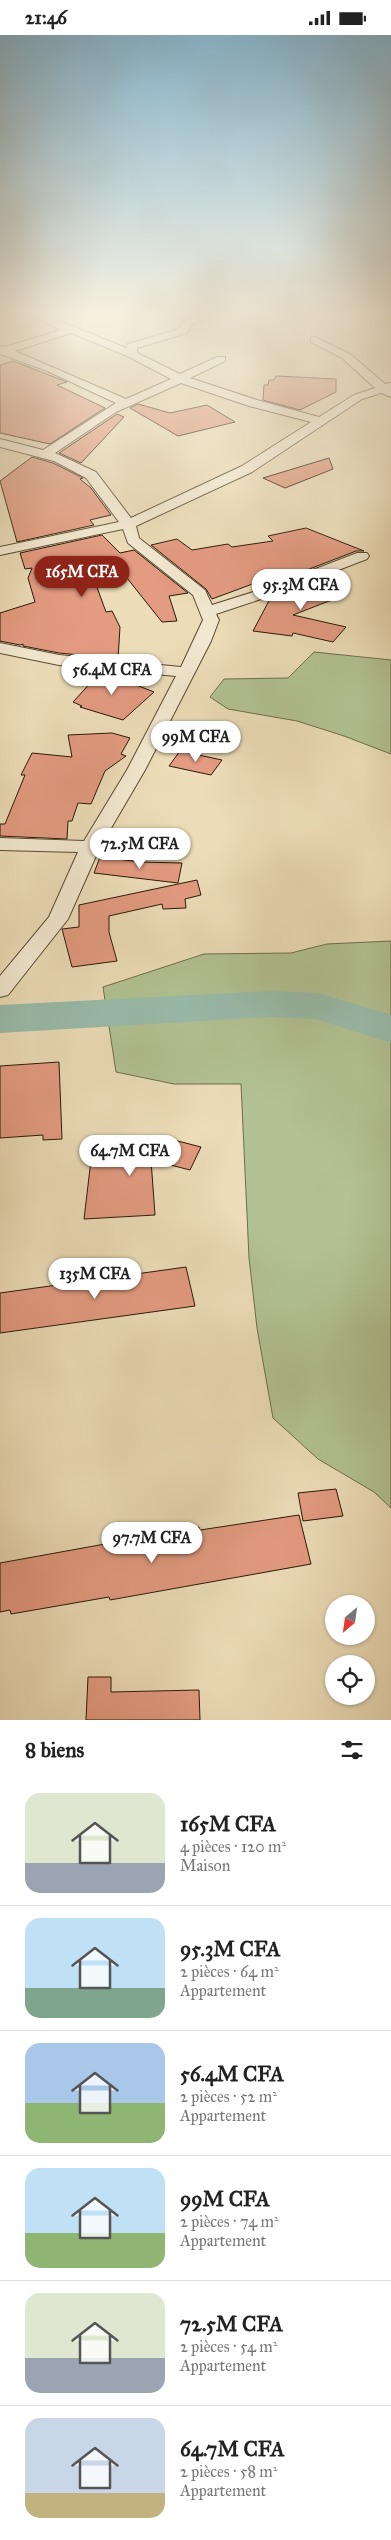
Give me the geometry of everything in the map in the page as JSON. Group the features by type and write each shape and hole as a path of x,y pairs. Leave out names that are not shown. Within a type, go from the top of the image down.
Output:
{"street":[{"path":"108,395 126,403"},
{"path":"45,454 112,409 145,395"},
{"path":"228,395 320,421"},
{"path":"0,551 128,524 213,488 247,469 358,397 368,395"},
{"path":"0,443 68,461 91,475 128,524 133,541 149,556 200,593 209,611 211,620 203,641 185,672 136,769 90,847 58,919 0,989"},
{"path":"209,611 271,591 362,556"},
{"path":"0,648 58,659 185,672"},
{"path":"0,843 90,847"}],"green space":[{"path":"314,652 391,660 391,754 297,721 228,709 210,697 224,679 288,678"},
{"path":"391,941 391,1508 374,1492 318,1459 273,1418 257,1328 249,1258 241,1084 174,1084 116,1072 103,987 204,954 291,953 327,944"}],"building":[{"path":"0,395 77,395 105,408 50,444 0,433"},
{"path":"263,395 331,395 300,410 263,400"},
{"path":"138,404 170,413 207,405 235,422 178,436 130,408"},
{"path":"117,414 124,417 81,463 59,453"},
{"path":"32,457 53,463 83,478 80,479 91,488 111,515 90,520 94,525 17,542 0,481"},
{"path":"329,458 333,469 285,488 263,478"},
{"path":"306,528 364,551 356,551 281,580 285,572 212,599 206,589 151,545 177,539 192,550 228,544 232,547 273,541 268,536"},
{"path":"102,535 120,553 134,550 188,593 169,596 177,621 162,622 127,578 95,582 106,612 112,611 120,627 118,659 59,653 23,646 23,644 0,641 0,613 35,602 28,578 32,568 25,569 20,553"},
{"path":"333,574 342,578 328,584 347,594 293,615 346,627 333,642 293,633 292,636 253,631 271,597"},
{"path":"106,671 116,672 116,677 154,692 123,720 80,707 82,706 73,702 95,678"},
{"path":"112,733 130,738 121,754 126,756 105,771 91,804 78,803 72,821 68,821 67,839 0,836 0,824 5,824 25,775 21,775 32,753 72,757 68,735"},
{"path":"180,751 222,760 211,775 169,766"},
{"path":"100,857 141,862 182,863 178,883 94,873"},
{"path":"197,880 201,895 185,899 186,908 163,909 162,904 109,916 109,932 117,961 72,967 62,929 79,927 79,905"},
{"path":"59,1062 62,1139 43,1140 43,1135 0,1138 0,1066"},
{"path":"170,1139 201,1147 190,1170 151,1160 155,1215 84,1219 93,1143 167,1145"},
{"path":"186,1267 195,1306 0,1333 0,1293"},
{"path":"336,1489 343,1516 303,1521 298,1493"},
{"path":"299,1515 311,1564 110,1600 109,1597 11,1614 10,1610 0,1612 0,1563 199,1527 200,1530"},
{"path":"88,1677 111,1677 111,1692 199,1690 200,1720 86,1720"}],"waterway":[{"path":"0,1019 269,1004 318,1006 391,1029"}]}
